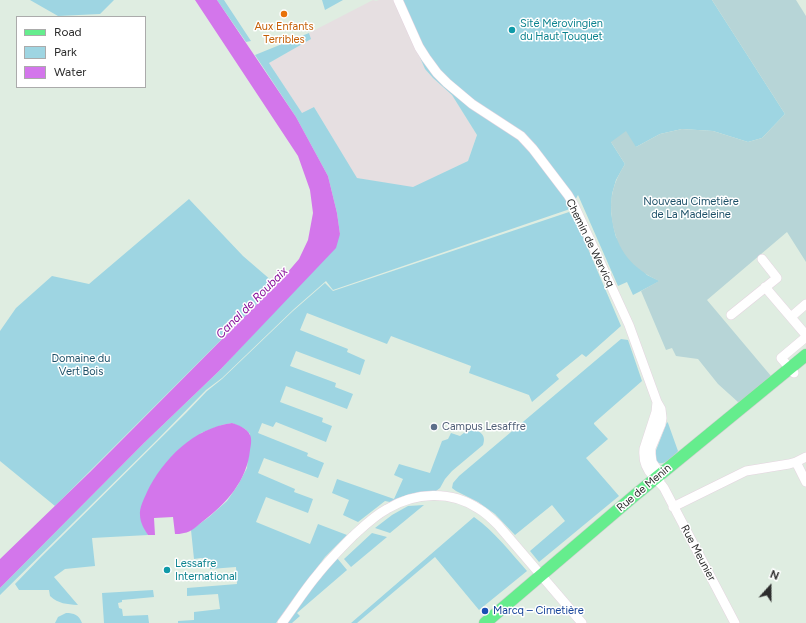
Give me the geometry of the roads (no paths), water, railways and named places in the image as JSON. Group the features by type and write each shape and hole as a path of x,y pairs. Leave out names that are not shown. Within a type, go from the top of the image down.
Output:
{"main road":[{"name":"Rue de Menin","path":"792,371 806,355"},
{"name":"Rue de Menin","path":"485,623 543,577 658,479 792,371 806,363"},
{"name":"Rue de Menin","path":"494,623 543,577"}],"street":[{"name":"Chemin de Wervicq","path":"398,0 419,47 437,73 472,104 521,136 533,149 576,209 625,317 661,409 662,418 651,448 652,462 658,470 658,479"},
{"path":"731,315 777,278 762,260"},
{"path":"765,287 806,336 781,358 792,371"},
{"path":"791,317 806,304"},
{"path":"674,507 746,471 796,462 806,458"},
{"path":"796,462 806,482"},
{"name":"Rue Meunier","path":"658,479 735,623"},
{"path":"282,623 318,573 368,522 385,510 405,500 434,495 450,497 468,503 479,509 498,525 582,623"}],"water":[{"path":"195,0 217,0 296,117 328,176 337,213 340,234 336,248 219,371 144,443 0,588 0,559 90,472 281,280 299,259 308,240 313,213 310,190 298,156"},
{"path":"232,423 247,430 251,440 245,472 234,491 219,508 189,531 182,534 175,534 173,517 154,518 155,535 148,535 141,520 140,509 147,492 162,468 181,447 193,438 218,426"}],"place":[{"name":"Aux Enfants Terribles","path":"284,14"},
{"name":"Sité Mérovingien du Haut Touquet","path":"512,30"},
{"name":"Campus Lesaffre","path":"434,427"},
{"name":"Lessafre International","path":"167,570"},
{"name":"Marcq – Cimetière","path":"485,611"}],"park label":[{"name":"Nouveau Cimetière de La Madeleine","path":"691,208"},
{"name":"Domaine du Vert Bois","path":"81,365"}],"water label":[{"name":"Canal de Roubaix","path":"252,303"}]}
